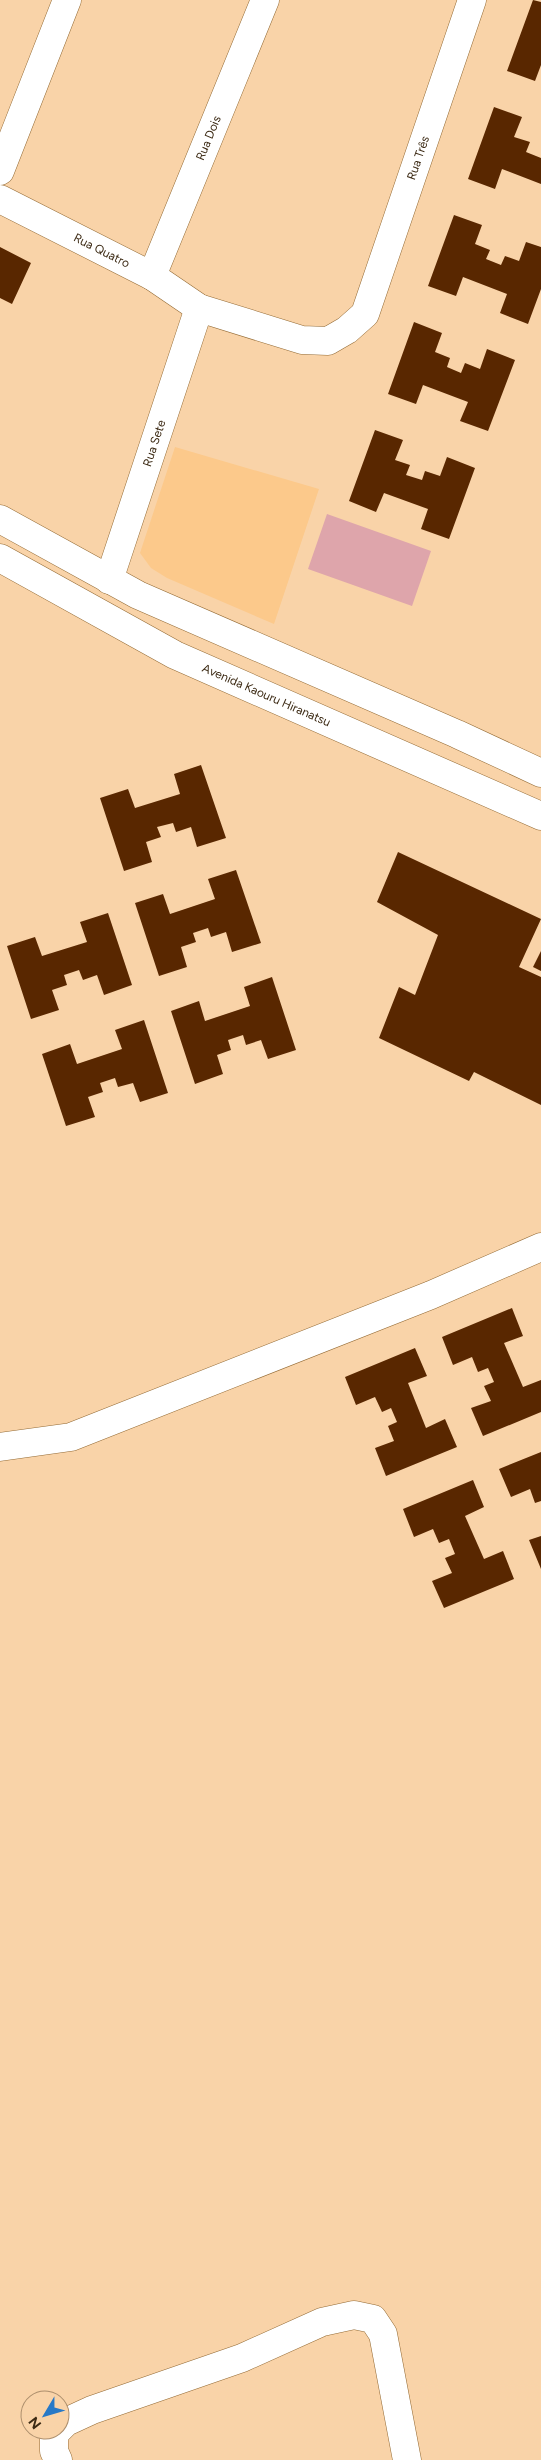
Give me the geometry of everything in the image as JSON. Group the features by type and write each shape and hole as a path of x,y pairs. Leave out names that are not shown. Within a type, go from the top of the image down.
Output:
{"street":[{"path":"0,171 67,0"},
{"name":"Rua Dois","path":"152,276 265,0"},
{"name":"Rua Três","path":"199,308 302,340 328,340 347,330 365,314 472,0"},
{"name":"Rua Quatro","path":"0,199 152,276 199,308"},
{"name":"Rua Sete","path":"109,580 199,308"},
{"path":"0,519 109,580 153,602 457,734 541,773"},
{"name":"Avenida Kaouru Hiranatsu","path":"0,558 175,655 541,816"},
{"path":"0,1447 71,1437 431,1295 541,1247"},
{"path":"70,2420 92,2410 242,2358 322,2322 354,2315 373,2319 383,2334 390,2360 407,2460"},
{"path":"54,2440 54,2451 58,2460"}],"shaded area":[{"path":"175,447 319,489 274,624 167,578 151,568 140,553"},
{"path":"327,514 431,551 412,606 308,569"}],"building":[{"path":"533,0 541,2 541,65 535,81 507,71"},
{"path":"494,107 522,117 514,137 530,142 526,152 541,158 541,184 502,169 495,189 468,179"},
{"path":"454,215 482,225 475,244 490,250 486,259 501,265 505,256 519,261 526,242 541,247 541,289 528,324 500,313 507,294 463,277 456,296 428,286"},
{"path":"0,247 31,263 12,304 0,298"},
{"path":"414,322 442,333 435,352 450,358 447,367 461,373 465,363 480,369 487,349 515,360 488,431 460,421 468,402 423,385 416,404 388,394"},
{"path":"375,430 403,440 395,460 410,465 406,475 422,480 425,471 440,476 447,457 475,468 449,539 421,529 428,509 384,493 376,512 349,501"},
{"path":"201,765 226,838 197,847 191,827 176,832 173,823 157,827 161,837 146,842 152,862 124,871 100,798 128,789 135,808 180,794 174,774"},
{"path":"398,852 541,919 519,967 541,977 541,1105 474,1072 469,1081 379,1038 399,987 415,995 438,935 377,902"},
{"path":"236,870 261,943 232,952 226,932 211,937 208,928 193,933 196,942 181,947 187,967 159,976 135,903 163,894 170,914 215,899 208,879"},
{"path":"108,913 132,985 104,995 97,975 83,980 79,970 64,975 67,985 52,990 59,1010 31,1019 7,946 35,937 42,956 87,942 80,922"},
{"path":"541,951 541,971 533,967"},
{"path":"272,977 296,1050 268,1059 261,1040 246,1045 243,1035 228,1040 231,1050 217,1055 223,1074 195,1084 171,1011 199,1001 205,1021 250,1006 244,987"},
{"path":"144,1020 168,1093 140,1102 133,1083 118,1087 115,1078 100,1083 103,1092 88,1097 95,1117 66,1126 42,1054 70,1044 77,1064 122,1049 115,1030"},
{"path":"512,1308 523,1336 504,1343 523,1387 541,1380 541,1412 483,1436 471,1408 491,1401 484,1386 494,1382 488,1368 478,1372 472,1357 453,1365 442,1337"},
{"path":"415,1348 427,1376 408,1383 426,1428 445,1419 457,1447 386,1476 375,1448 394,1441 388,1426 397,1422 391,1408 382,1412 375,1397 356,1405 345,1377"},
{"path":"541,1452 541,1501 535,1503 530,1489 511,1497 499,1469"},
{"path":"473,1480 484,1507 465,1516 484,1559 503,1551 514,1579 444,1608 432,1581 452,1573 445,1558 455,1554 449,1539 439,1543 433,1529 414,1537 403,1509"},
{"path":"541,1536 541,1569 529,1540"}]}
